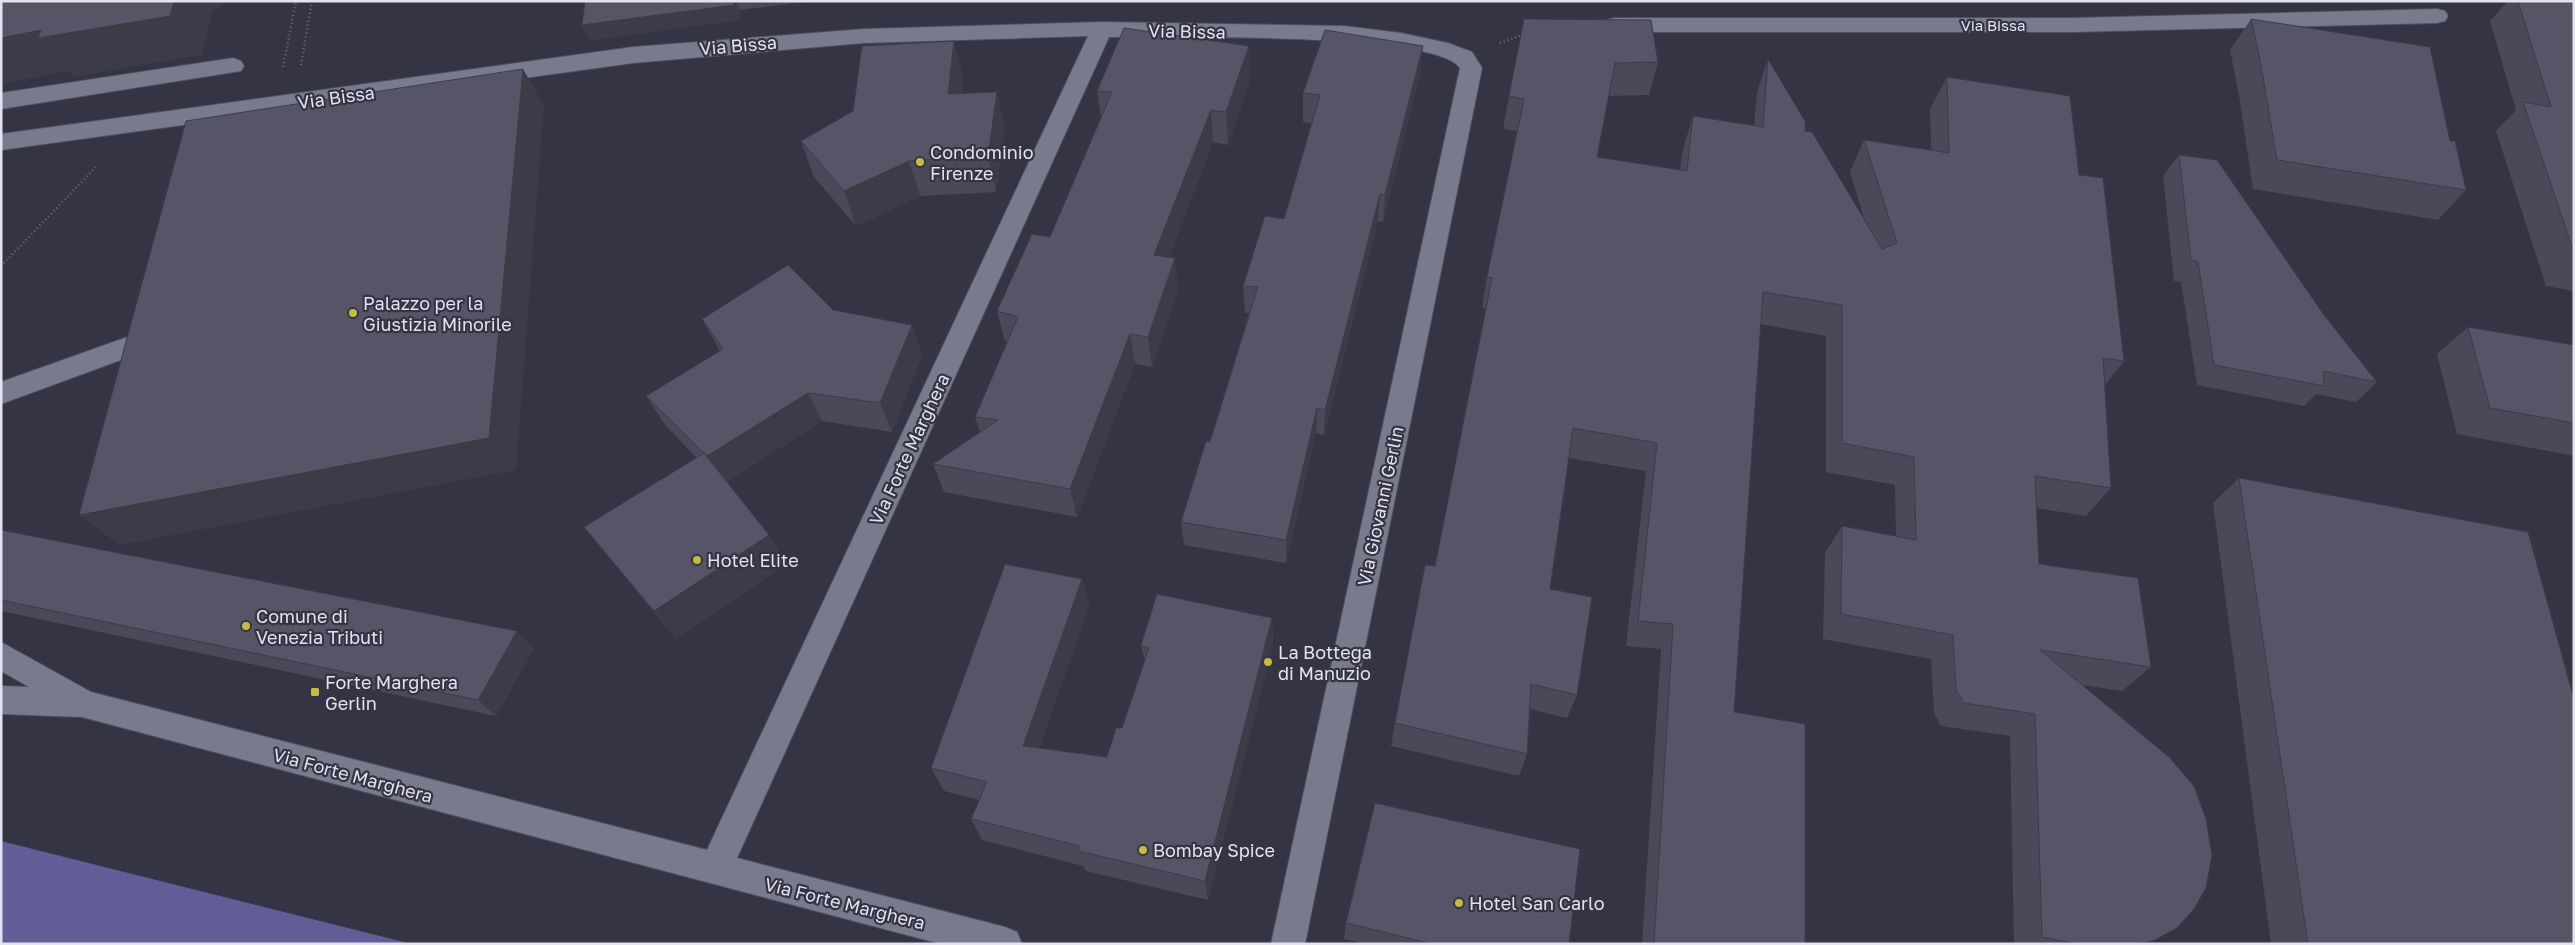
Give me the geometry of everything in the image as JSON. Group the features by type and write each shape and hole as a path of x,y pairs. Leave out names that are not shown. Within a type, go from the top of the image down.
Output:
{"street":[{"path":"2070,1 2072,25"},
{"name":"Via Bissa","path":"1598,25 2072,25 2437,16"},
{"name":"Via Bissa","path":"1,142 136,125 633,55 744,44 974,31 1102,29 1344,33 1401,40 1448,50 1468,62"},
{"name":"Via Forte Marghera","path":"715,869 1102,29"},
{"name":"Via Giovanni Gerlin","path":"1288,944 1468,62"},
{"path":"1,100 233,66"},
{"path":"1,393 147,340"},
{"name":"Via Forte Marghera","path":"1,655 84,704 1005,944"},
{"path":"1,700 84,704"}],"path":[{"path":"286,104 296,1"},
{"path":"286,104 312,1"},
{"path":"1468,62 1532,32"},
{"path":"1,266 136,125"}],"shaded area":[{"path":"1,841 412,944 1,944"}],"building":[{"path":"1,1 174,1 170,16 38,38 41,30 1,38"},
{"path":"585,1 734,1 734,5 582,25"},
{"path":"2518,1 2574,1 2574,252 2523,102 2551,107"},
{"path":"1524,19 1651,20 1658,62 1615,63 1597,157 1687,171 1693,116 1763,127 1768,59 1805,121 1805,131 1812,132 1882,249 1897,243 1864,140 1949,153 1947,77 2070,96 2079,175 2103,178 2124,361 2103,358 2111,488 2035,476 2039,564 2138,578 2151,667 2040,650 2170,758 2194,786 2206,819 2212,855 2206,888 2194,909 2177,928 2155,940 2140,944 2078,944 2042,937 2035,714 1964,703 1956,690 1953,635 1841,614 1842,526 1916,540 1914,457 1842,443 1842,305 1763,292 1734,712 1805,724 1805,944 1654,944 1673,624 1638,621 1657,443 1573,428 1550,589 1592,597 1577,695 1531,684 1527,754 1395,723 1425,565 1435,566 1492,278 1487,277 1524,99 1509,96"},
{"path":"2251,19 2430,47 2450,141 2455,141 2466,190 2277,160"},
{"path":"1124,28 1249,46 1226,112 1211,110 1154,255 1175,258 1148,337 1130,334 1070,489 933,464 998,420 975,417 1018,317 997,311 1032,234 1050,237 1112,92 1097,91"},
{"path":"1325,30 1423,46 1385,195 1380,194 1325,410 1317,408 1286,540 1181,522 1206,441 1210,442 1258,287 1243,286 1265,216 1284,219 1320,95 1303,93"},
{"path":"954,41 948,94 997,92 988,156 909,161 844,191 801,141 853,111 862,46"},
{"name":"Palazzo per la Giustizia Minorile","path":"523,69 489,438 79,515 186,121"},
{"path":"2179,155 2217,160 2324,315 2377,382 2323,371 2324,386 2214,365 2198,262 2191,260"},
{"path":"788,265 833,310 912,325 880,403 808,393 707,456 646,396 723,349 702,319"},
{"path":"2468,327 2574,345 2574,423 2490,408"},
{"name":"Hotel Elite","path":"704,453 769,535 654,611 584,527"},
{"path":"2239,478 2528,532 2574,699 2574,944 2308,944"},
{"name":"Comune di Venezia Tributi","path":"1,530 517,631 478,700 1,600"},
{"path":"1005,564 1082,579 1023,746 1107,757 1116,728 1122,728 1149,648 1141,645 1157,594 1272,618 1205,881 1078,851 1079,846 971,819 987,782 931,768"},
{"name":"Hotel San Carlo","path":"1375,803 1580,849 1569,944 1432,944 1346,923"}],"place":[{"name":"Condominio Firenze","path":"920,162"},
{"name":"Palazzo per la Giustizia Minorile","path":"353,313"},
{"name":"Hotel Elite","path":"697,560"},
{"name":"Comune di Venezia Tributi","path":"246,626"},
{"name":"La Bottega di Manuzio","path":"1268,662"},
{"name":"Forte Marghera Gerlin","path":"315,692"},
{"name":"Bombay Spice","path":"1143,850"},
{"name":"Hotel San Carlo","path":"1459,903"}]}
